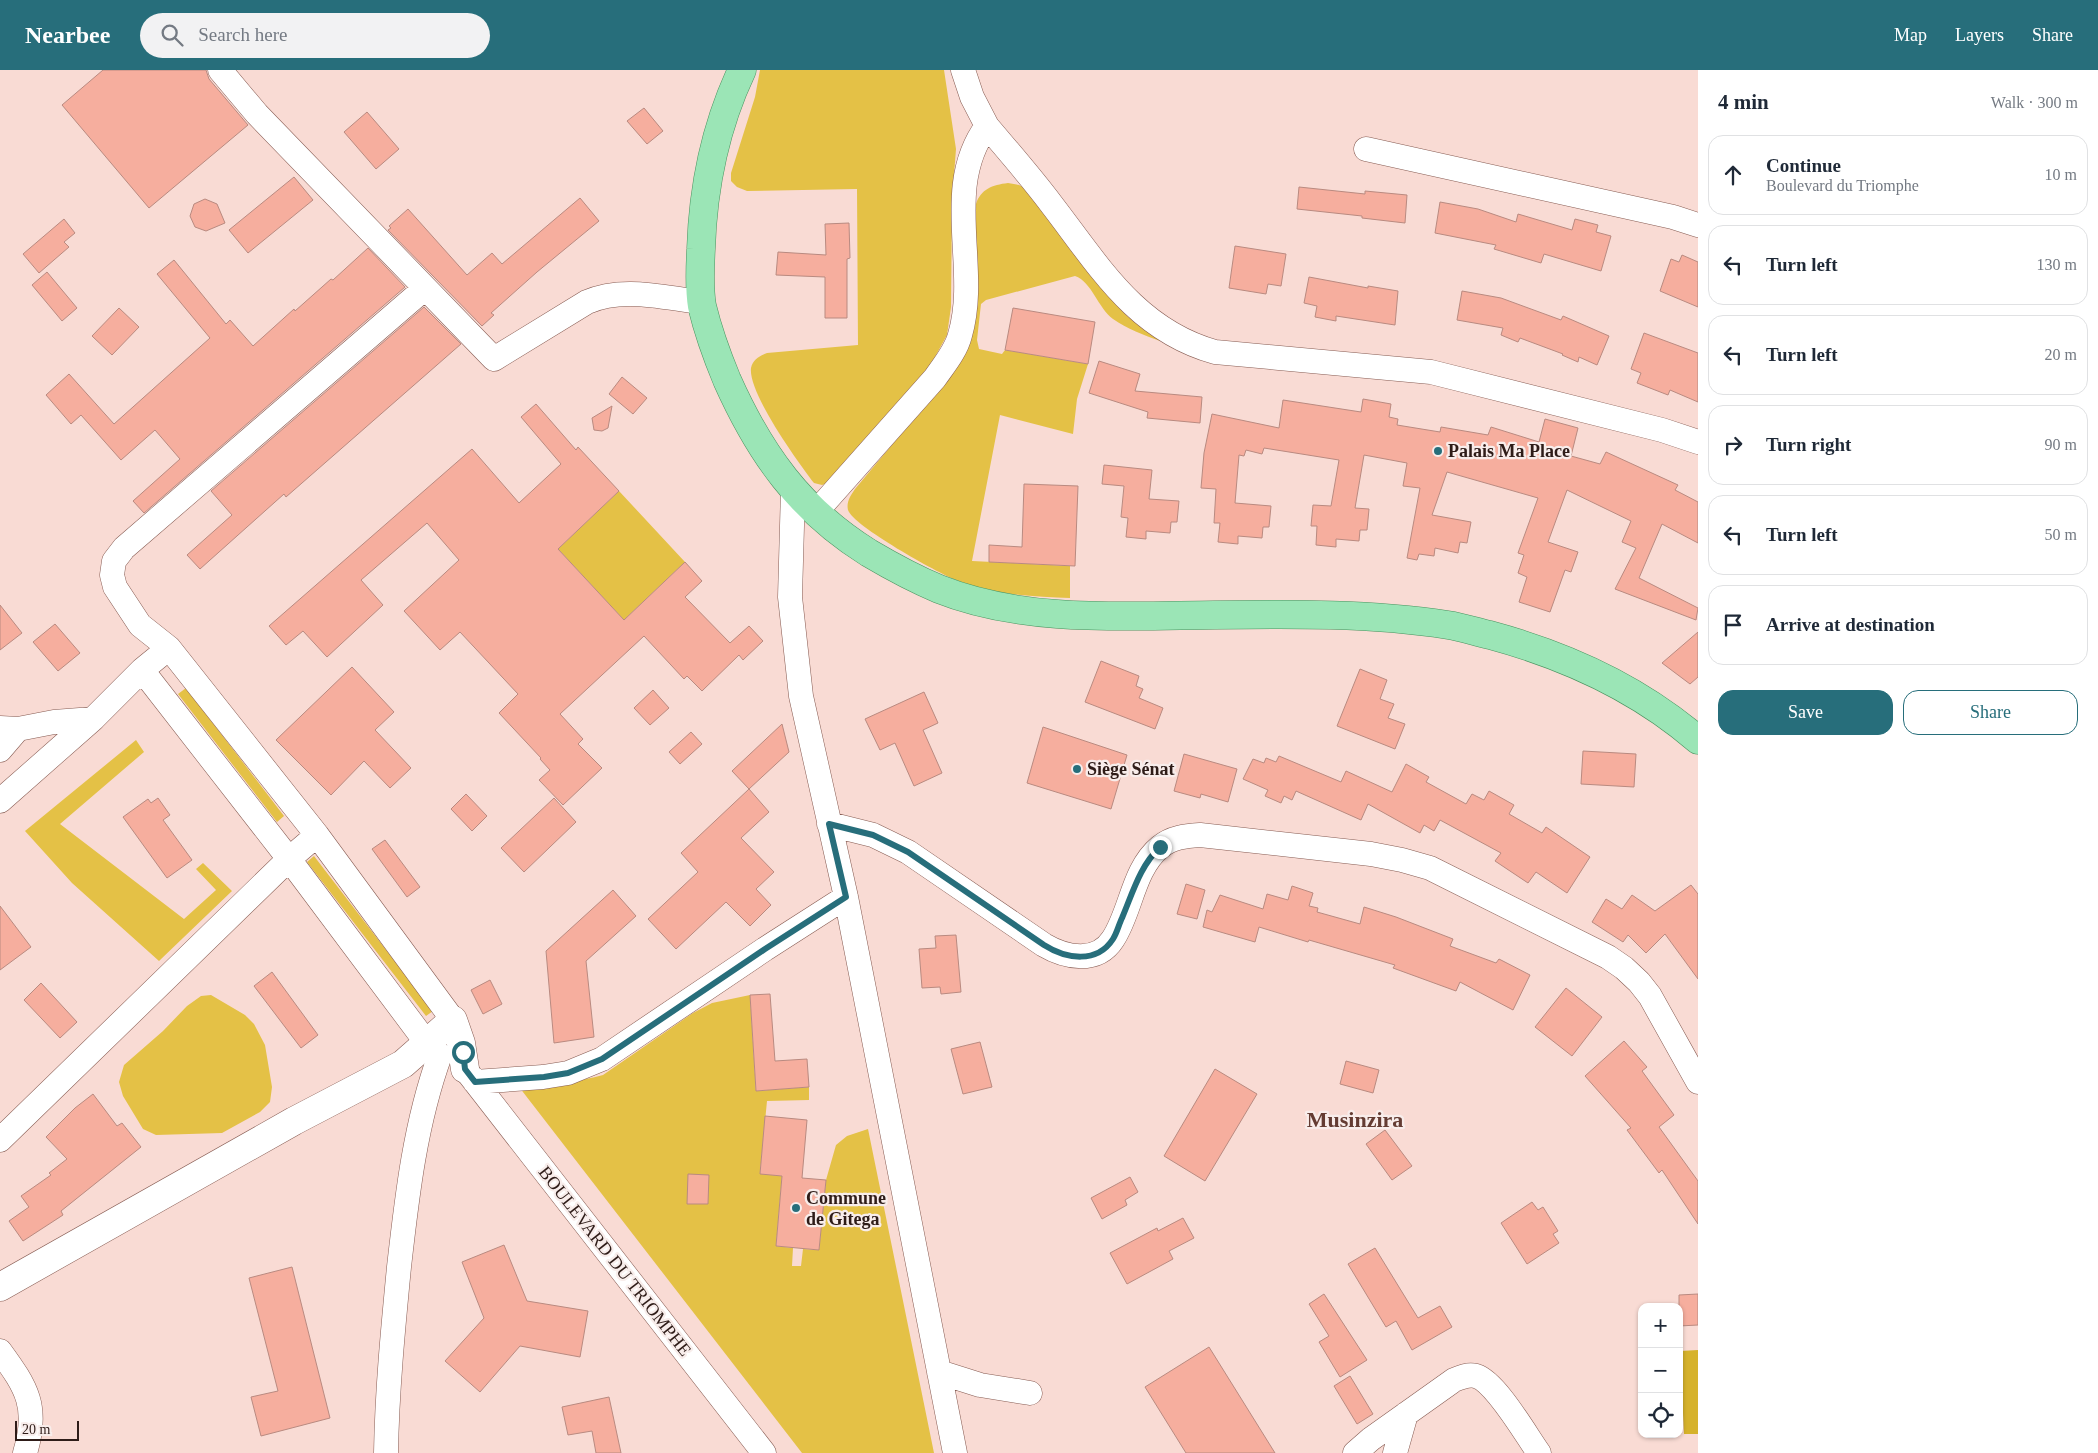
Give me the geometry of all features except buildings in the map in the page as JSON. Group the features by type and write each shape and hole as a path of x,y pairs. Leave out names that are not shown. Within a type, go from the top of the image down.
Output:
{"main road":[{"path":"742,70 728,100 709,165 702,213 700,261 702,302 712,342 740,408 761,447 792,490 848,539 910,576 941,590 976,601 1009,607 1100,617 1218,615 1374,616 1452,625 1522,644 1606,679 1648,704 1698,740"}],"street":[{"path":"220,70 257,114 424,289 494,359 587,302 601,296 619,293 702,302"},
{"path":"964,70 972,97 987,126 1032,179 1119,292 1164,332 1194,346 1215,352 1431,372 1607,415 1698,442"},
{"path":"816,512 934,378 951,355 960,336 965,290 963,223 966,179 978,137 987,126"},
{"path":"1366,149 1673,217 1698,225"},
{"path":"424,289 124,548 114,561 112,575 115,587 140,625 169,648 317,836 453,1020 470,1075"},
{"path":"792,490 790,597 801,696 846,897 955,1453"},
{"path":"0,801 93,720 142,670 169,648"},
{"path":"142,670 433,1049 470,1075 544,1077 568,1073 602,1059 846,897"},
{"path":"0,750 9,728 54,722 93,720"},
{"path":"829,824 873,835 908,852 1058,954 1073,957 1086,957 1096,954 1113,939 1143,867 1150,857 1164,844 1184,836 1200,836 1371,854 1430,868 1608,957 1624,968 1650,996 1698,1082"},
{"path":"0,1140 289,859 317,836"},
{"path":"386,1453 394,1322 405,1218 418,1132 433,1049 453,1020"},
{"path":"0,1287 294,1121 433,1049"},
{"name":"BOULEVARD DU TRIOMPHE","path":"470,1075 764,1453"},
{"path":"0,1351 21,1379 29,1399 31,1422 25,1453"},
{"path":"939,1372 980,1385 1030,1393"},
{"path":"1355,1453 1406,1414 1463,1375 1475,1376 1486,1381 1539,1453"},
{"path":"1396,1453 1406,1414"}],"shaded area":[{"path":"760,70 944,70 956,149 952,201 951,307 947,335 930,366 825,484 822,485 814,483 775,427 757,394 751,368 755,360 767,353 858,345 857,189 747,191 737,187 731,181 731,173 755,97"},
{"path":"1008,183 1027,189 1111,299 1127,316 1160,341 1118,323 1103,308 1091,289 1075,276 986,300 981,304 977,340 979,349 1002,354 1005,350 1088,364 1077,399 1073,434 1000,415 972,561 1070,566 1070,598 1006,593 956,580 915,559 864,527 848,510 848,501 855,489 942,385 976,204 984,191 997,185"},
{"path":"619,491 685,562 624,620 558,549"},
{"path":"186,688 284,816 277,822 178,694"},
{"path":"136,740 144,752 60,824 184,919 216,890 196,869 203,863 232,891 159,961 72,883 25,831"},
{"path":"314,856 433,1011 426,1016 307,862"},
{"path":"211,995 245,1015 254,1024 265,1045 272,1087 270,1102 260,1112 222,1133 156,1135 143,1129 123,1096 119,1082 124,1065 163,1031 187,1006 201,996"},
{"path":"750,995 756,1091 809,1087 809,1100 767,1101 760,1173 782,1176 776,1246 793,1248 792,1266 801,1266 803,1249 819,1250 826,1180 836,1145 847,1136 868,1129 934,1453 802,1453 516,1083 560,1082 603,1075 693,1013 712,1003"},
{"path":"1698,1350 1698,1434 1684,1434 1683,1351"}],"place":[{"name":"Palais Ma Place","path":"1438,451"},
{"name":"Siège Sénat","path":"1077,769"},
{"name":"Commune de Gitega","path":"796,1208"}],"district":[{"name":"Musinzira","path":"1355,1119"}],"route":[{"path":"463,1052 465,1069 475,1082 544,1077 568,1073 602,1059 846,897 829,824 873,835 908,852 1058,954 1073,957 1086,957 1096,954 1113,939 1143,867 1160,847"}]}
